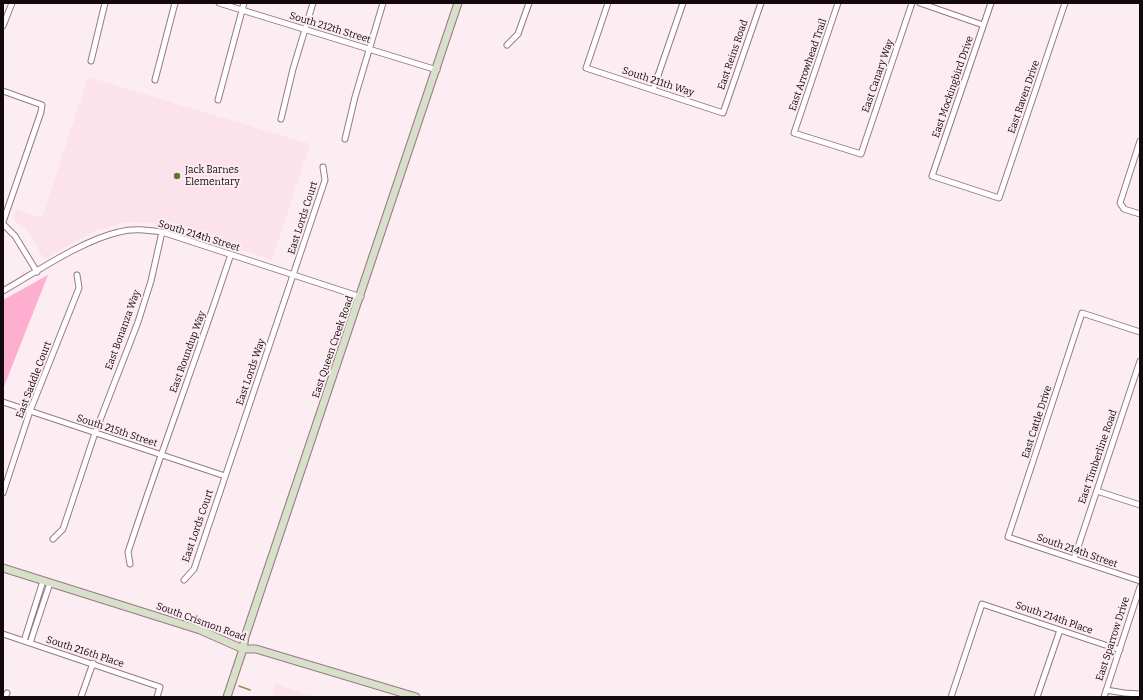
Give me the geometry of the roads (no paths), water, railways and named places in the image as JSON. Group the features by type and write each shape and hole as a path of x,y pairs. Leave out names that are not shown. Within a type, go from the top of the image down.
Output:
{"main road":[{"name":"East Queen Creek Road","path":"227,697 243,649 247,629 458,3"},
{"name":"South Crismon Road","path":"3,568 200,630 243,649 256,649 416,697"}],"street":[{"path":"3,26 12,3"},
{"path":"91,61 105,3"},
{"path":"155,80 175,3"},
{"name":"South 212th Street","path":"219,3 436,70"},
{"path":"218,100 244,3"},
{"path":"281,119 313,3"},
{"path":"345,139 368,48 383,3"},
{"path":"507,45 518,34 529,3"},
{"name":"South 211th Way","path":"608,3 586,68 723,113"},
{"path":"653,90 683,3"},
{"name":"East Reins Road","path":"723,113 761,3"},
{"name":"East Arrowhead Trail","path":"838,3 794,133 861,154"},
{"name":"East Canary Way","path":"861,154 912,3"},
{"path":"920,3 983,25"},
{"name":"East Mockingbird Drive","path":"932,176 991,3"},
{"name":"East Raven Drive","path":"932,176 999,198 1065,3"},
{"path":"3,91 42,105 3,223 15,236 37,272"},
{"path":"1140,141 1120,204 1121,207 1140,214"},
{"name":"East Lords Court","path":"294,275 325,180 323,167"},
{"name":"South 214th Street","path":"3,291 94,240 119,231 139,229 162,232 360,297"},
{"name":"East Bonanza Way","path":"53,539 63,529 95,433 138,322 151,281 162,232"},
{"name":"East Roundup Way","path":"130,564 128,552 160,454 201,343 231,254"},
{"name":"East Saddle Court","path":"3,493 30,411 79,288 77,275"},
{"name":"East Lords Way","path":"225,476 294,275"},
{"name":"East Cattle Drive","path":"1008,537 1082,313 1140,332"},
{"name":"East Timberline Road","path":"1074,559 1140,361"},
{"name":"South 215th Street","path":"3,402 225,476"},
{"name":"East Lords Court","path":"184,580 194,569 225,476"},
{"path":"1097,491 1140,505"},
{"name":"South 214th Street","path":"1008,537 1140,581"},
{"path":"24,641 46,582"},
{"path":"30,643 46,582"},
{"name":"East Sparrow Drive","path":"1104,697 1140,587"},
{"name":"South 214th Place","path":"951,697 982,604 1120,650"},
{"path":"1037,697 1060,630"},
{"name":"South 216th Place","path":"3,634 93,663 160,687 157,697"},
{"path":"81,697 93,663"},
{"path":"1106,690 1140,694"}],"waterway":[{"path":"239,686 250,690"}],"place":[{"name":"Jack Barnes Elementary","path":"177,176"}]}
